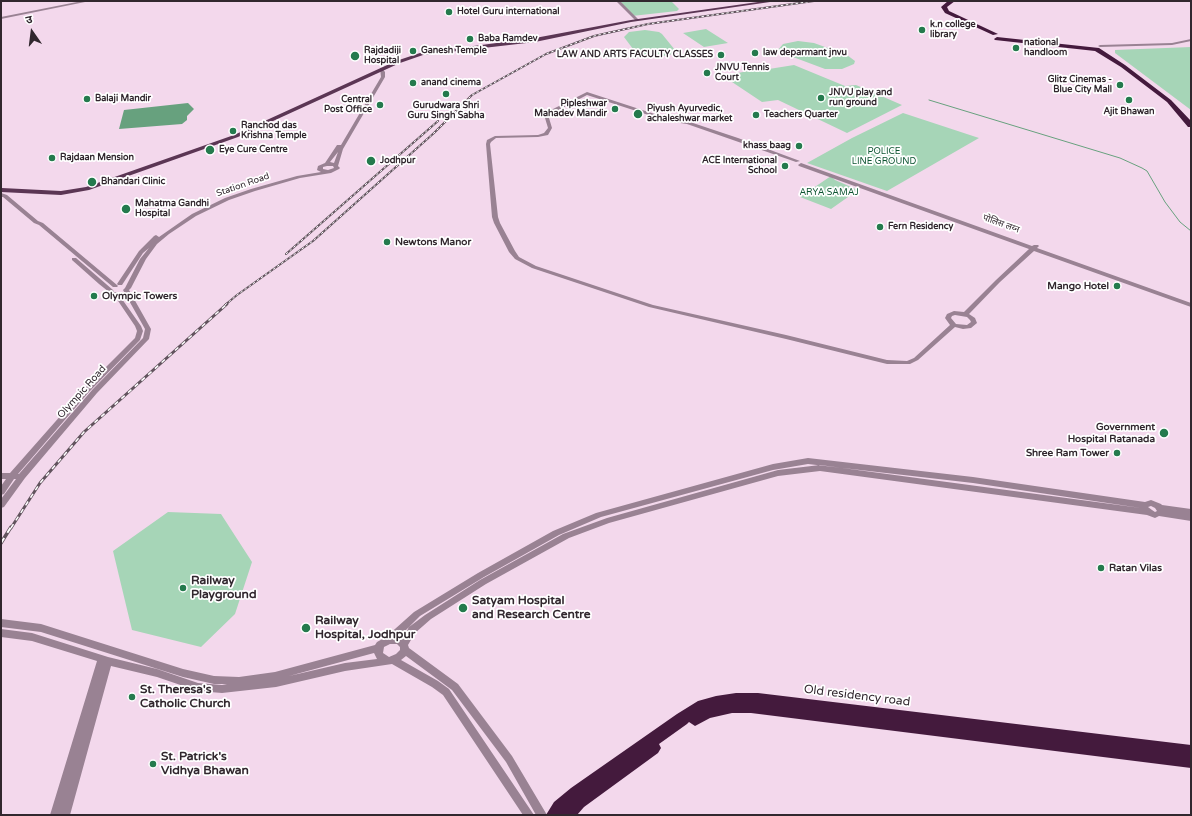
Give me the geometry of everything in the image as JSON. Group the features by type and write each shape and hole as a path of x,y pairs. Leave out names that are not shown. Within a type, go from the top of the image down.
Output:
{"highway":[{"path":"947,2 939,5 942,10 978,28 987,38 997,36 1098,48 1124,62 1171,98 1191,117"},
{"path":"947,2 944,7 947,12 997,36"},
{"path":"1098,48 1170,101 1191,125"},
{"name":"Old residency road","path":"554,815 560,806 577,793 682,719 703,706 716,702 736,699 758,699 870,712 1191,752"},
{"path":"567,815 578,802 686,725 706,713 732,707 792,711 1191,761"}],"main road":[{"path":"1,190 67,191 82,189 233,135 421,53 532,39 633,20 767,1"},
{"path":"379,71 398,62 422,54 523,41 633,20 775,1"},
{"path":"514,50 523,41"}],"street":[{"path":"1,18 88,1"},
{"path":"614,1 633,20"},
{"path":"618,1 633,20"},
{"path":"1098,48 1172,44 1191,40"},
{"path":"1098,48 1157,47 1191,44"},
{"path":"327,164 378,78 379,71"},
{"path":"336,165 327,164 321,166 320,170 328,172 337,169 336,165 341,150 383,77 379,71"},
{"path":"954,325 916,359 908,362 887,362 651,306 534,267 524,262 512,252 495,217 489,160 489,140 495,137 538,136 546,134 550,128 546,118 549,114 587,94 678,122 1191,301"},
{"name":"Station Road","path":"115,288 149,243 161,232 190,214 243,190 320,170"},
{"name":"Station Road","path":"127,289 141,262 155,243 194,215 227,199 253,190 328,172"},
{"name":"Olympic Road","path":"1,190 5,196 36,222 36,226 101,283 115,288 140,331 138,339 87,390 16,478 1,505"},
{"path":"1034,247 1191,305"},
{"path":"966,314 1034,247"},
{"path":"115,288 126,285 127,289"},
{"path":"115,288 127,289"},
{"name":"Olympic Road","path":"1,492 16,478 95,391 146,339 148,329 127,289"},
{"path":"954,313 966,314 973,319 974,323 963,327 954,325 948,318 949,315 954,313"},
{"path":"1,623 41,628 202,678 239,681 263,678 300,670 379,648 417,614 481,575 556,533 599,515 773,467 808,462 973,480 1147,508 1155,514 1160,511 1191,512"},
{"path":"1,633 32,637 105,660 157,673 198,687 222,689 276,683 344,667 391,660 402,655 412,630 428,617 483,582 566,536 607,521 778,474 820,468 1147,508"},
{"path":"1,476 16,478"},
{"path":"1,480 16,478"},
{"path":"1160,511 1191,518"},
{"path":"389,640 398,640 404,647 455,687 509,759 542,815"},
{"path":"379,648 380,656 391,660 435,684 446,692 529,815"},
{"path":"119,664 127,655"},
{"path":"55,815 105,660"},
{"path":"65,815 105,660"}],"green space":[{"path":"620,1 671,1 679,9 677,11 632,16"},
{"path":"706,29 728,43 704,47 683,33"},
{"path":"645,30 659,32 662,34 675,50 670,55 655,57 640,56 624,37 629,32"},
{"path":"798,41 814,43 847,55 855,61 854,64 842,69 825,69 777,51 783,44"},
{"path":"1191,47 1191,110 1115,53 1115,50"},
{"name":"JNVU play and run ground","path":"794,65 845,86 856,85 902,105 847,133 778,100 762,102 723,76 763,68 769,69"},
{"name":"POLICE LINE GROUND","path":"903,113 979,138 887,191 807,163 852,138"},
{"name":"ARYA SAMAJ","path":"831,176 835,180 858,190 831,209 800,197"},
{"name":"Railway Playground","path":"168,512 221,514 252,562 235,614 201,647 132,630 113,551"}],"shaded area":[{"path":"188,103 194,109 187,116 187,120 182,124 119,129 124,110"}],"waterway":[{"path":"929,100 1120,158 1142,168 1147,171 1165,202 1180,222 1191,231"}],"railway":[{"path":"225,305 313,241 434,133 472,95 546,54 594,36 648,24 814,1"},
{"path":"286,254 438,121"},
{"path":"11,528 40,483 84,432 227,304"},
{"path":"1,543 11,527"}],"place":[{"name":"Hotel Guru international","path":"449,12"},
{"name":"k.n college library","path":"922,30"},
{"name":"Baba Ramdev","path":"470,39"},
{"name":"national handloom","path":"1016,48"},
{"name":"Ganesh Temple","path":"413,51"},
{"name":"law deparmant jnvu","path":"755,53"},
{"name":"LAW AND ARTS FACULTY CLASSES","path":"721,55"},
{"name":"Rajdadiji Hospital","path":"355,56"},
{"name":"JNVU Tennis Court","path":"707,73"},
{"name":"anand cinema","path":"413,83"},
{"name":"Glitz Cinemas - Blue City Mall","path":"1120,85"},
{"name":"Gurudwara Shri Guru Singh Sabha","path":"446,94"},
{"name":"JNVU play and run ground","path":"821,98"},
{"name":"Balaji Mandir","path":"87,99"},
{"name":"Ajit Bhawan","path":"1129,100"},
{"name":"Central Post Office","path":"380,105"},
{"name":"Pipleshwar Mahadev Mandir","path":"615,109"},
{"name":"Piyush Ayurvedic, achaleshwar market","path":"638,114"},
{"name":"Teachers Quarter","path":"756,115"},
{"name":"Ranchod das Krishna Temple","path":"233,131"},
{"name":"khass baag","path":"799,146"},
{"name":"Eye Cure Centre","path":"210,150"},
{"name":"Rajdaan Mension","path":"52,158"},
{"name":"Jodhpur","path":"371,161"},
{"name":"ACE International School","path":"785,166"},
{"name":"Bhandari Clinic","path":"92,182"},
{"name":"Mahatma Gandhi Hospital","path":"126,209"},
{"name":"Fern Residency","path":"880,227"},
{"name":"Newtons Manor","path":"387,242"},
{"name":"Mango Hotel","path":"1117,286"},
{"name":"Olympic Towers","path":"94,296"},
{"name":"Government Hospital Ratanada","path":"1164,433"},
{"name":"Shree Ram Tower","path":"1117,453"},
{"name":"Ratan Vilas","path":"1101,568"},
{"name":"Railway Playground","path":"183,588"},
{"name":"Satyam Hospital and Research Centre","path":"463,608"},
{"name":"Railway Hospital, Jodhpur","path":"306,628"},
{"name":"St. Theresa's Catholic Church","path":"132,697"},
{"name":"St. Patrick's Vidhya Bhawan","path":"153,764"}]}
